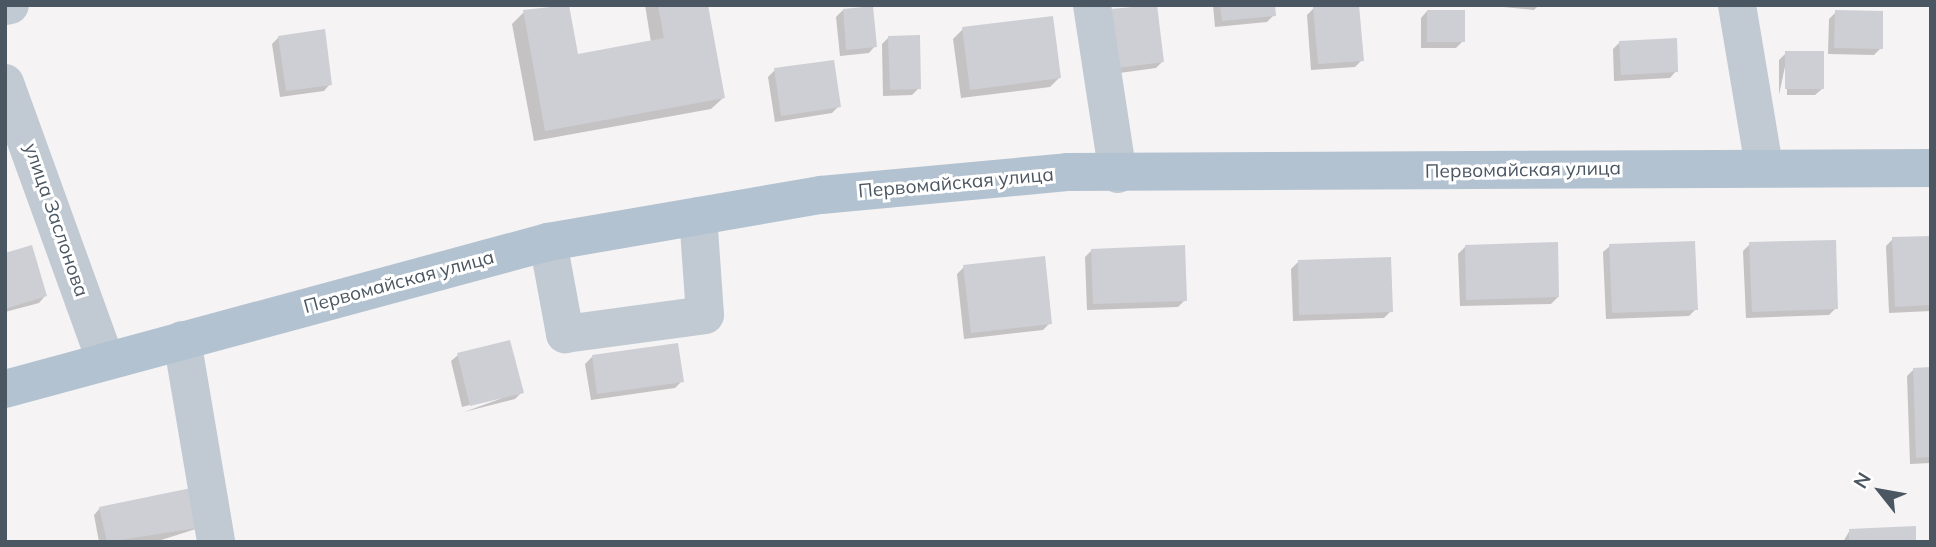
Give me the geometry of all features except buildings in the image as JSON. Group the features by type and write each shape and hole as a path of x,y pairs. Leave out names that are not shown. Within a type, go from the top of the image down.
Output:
{"main road":[{"name":"Первомайская улица","path":"5,388 548,242 821,195 1067,172 1118,174 1765,166 1931,168"}],"street":[{"path":"1092,5 1118,174"},
{"path":"1737,5 1765,166"},
{"name":"улица Заслонова","path":"5,83 105,359"},
{"path":"548,242 565,334 705,315 698,216"},
{"path":"182,340 216,542"}]}
